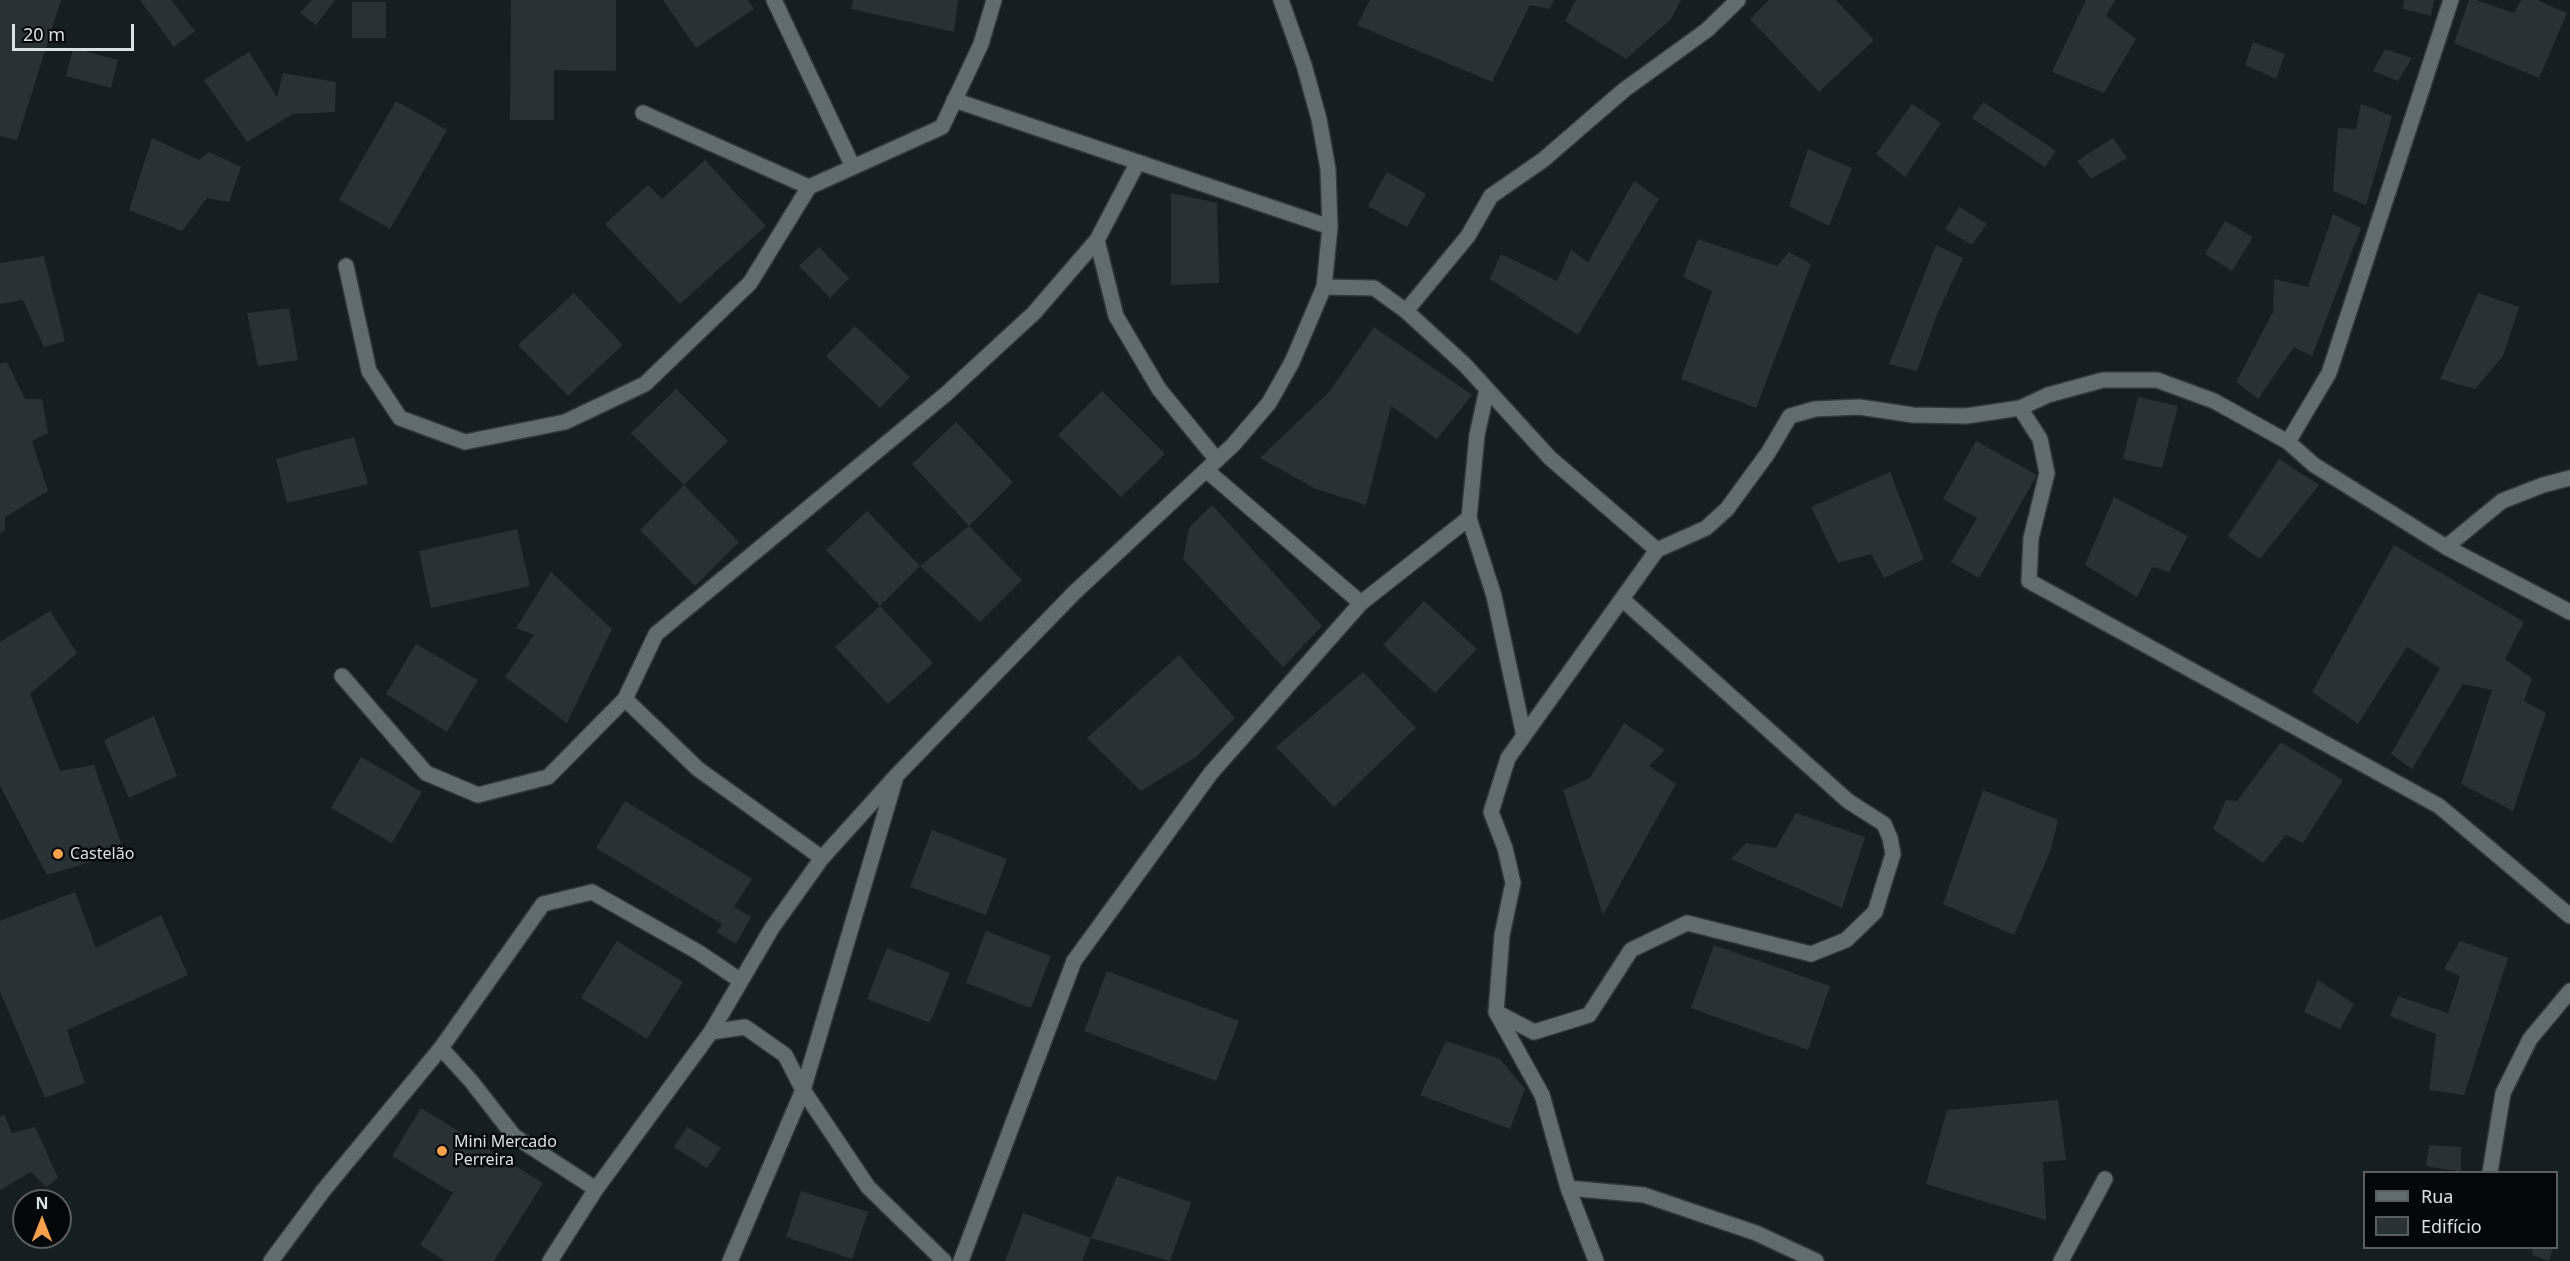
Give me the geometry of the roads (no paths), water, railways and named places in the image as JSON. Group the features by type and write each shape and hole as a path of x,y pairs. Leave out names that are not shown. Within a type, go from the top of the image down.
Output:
{"street":[{"path":"774,0 853,166"},
{"path":"346,266 369,371 400,418 465,442 565,422 645,384 750,283 808,187 942,127 981,44 994,0"},
{"path":"550,1261 596,1189 711,1032 772,928 822,858 896,776 1074,593 1217,460 1269,403 1292,362 1324,287 1330,227 1328,169 1319,119 1304,65 1281,0"},
{"path":"1406,311 1468,236 1491,196 1543,160 1624,90 1707,30 1738,0"},
{"path":"2288,442 2329,373 2451,0"},
{"path":"954,100 1330,227"},
{"path":"643,112 808,187"},
{"path":"342,676 426,773 478,795 548,777 625,699 656,634 946,394 1034,313 1097,240 1138,162"},
{"path":"1097,240 1116,316 1159,389 1217,460"},
{"path":"1324,287 1374,288 1406,311 1465,365 1550,458 1657,550"},
{"path":"1596,1261 1568,1188 1542,1095 1496,1012 1502,935 1514,884 1505,848 1491,812 1508,758 1657,550 1706,528 1727,510 1790,416 1815,409 1859,407 1912,415 1966,416 2020,408 2048,395 2103,380 2157,380 2214,401 2288,442 2314,465 2446,547 2570,612"},
{"path":"1487,389 1477,435 1469,518 1494,596 1524,736"},
{"path":"2020,408 2040,439 2047,473 2031,538 2029,581 2439,806 2570,916"},
{"path":"1206,470 1360,603"},
{"path":"2446,547 2502,501 2543,484 2570,478"},
{"path":"961,1261 1074,961 1211,773 1360,603 1469,518"},
{"path":"1496,1012 1534,1032 1589,1015 1631,950 1687,923 1811,954 1846,939 1875,912 1890,864 1893,854 1884,824 1848,801 1622,599"},
{"path":"625,699 698,769 822,858"},
{"path":"730,1261 803,1090 896,776"},
{"path":"271,1261 323,1191 441,1048 543,904 592,892 698,952 741,981"},
{"path":"2490,1171 2503,1094 2530,1040 2570,991"},
{"path":"711,1032 746,1027 785,1055 803,1090 868,1187 944,1261"},
{"path":"441,1048 471,1081 514,1136 596,1189"},
{"path":"2061,1261 2105,1179"},
{"path":"1568,1188 1644,1195 1756,1233 1816,1261"}],"place":[{"name":"Castelão","path":"58,854"},
{"name":"Mini Mercado Perreira","path":"442,1151"}]}
